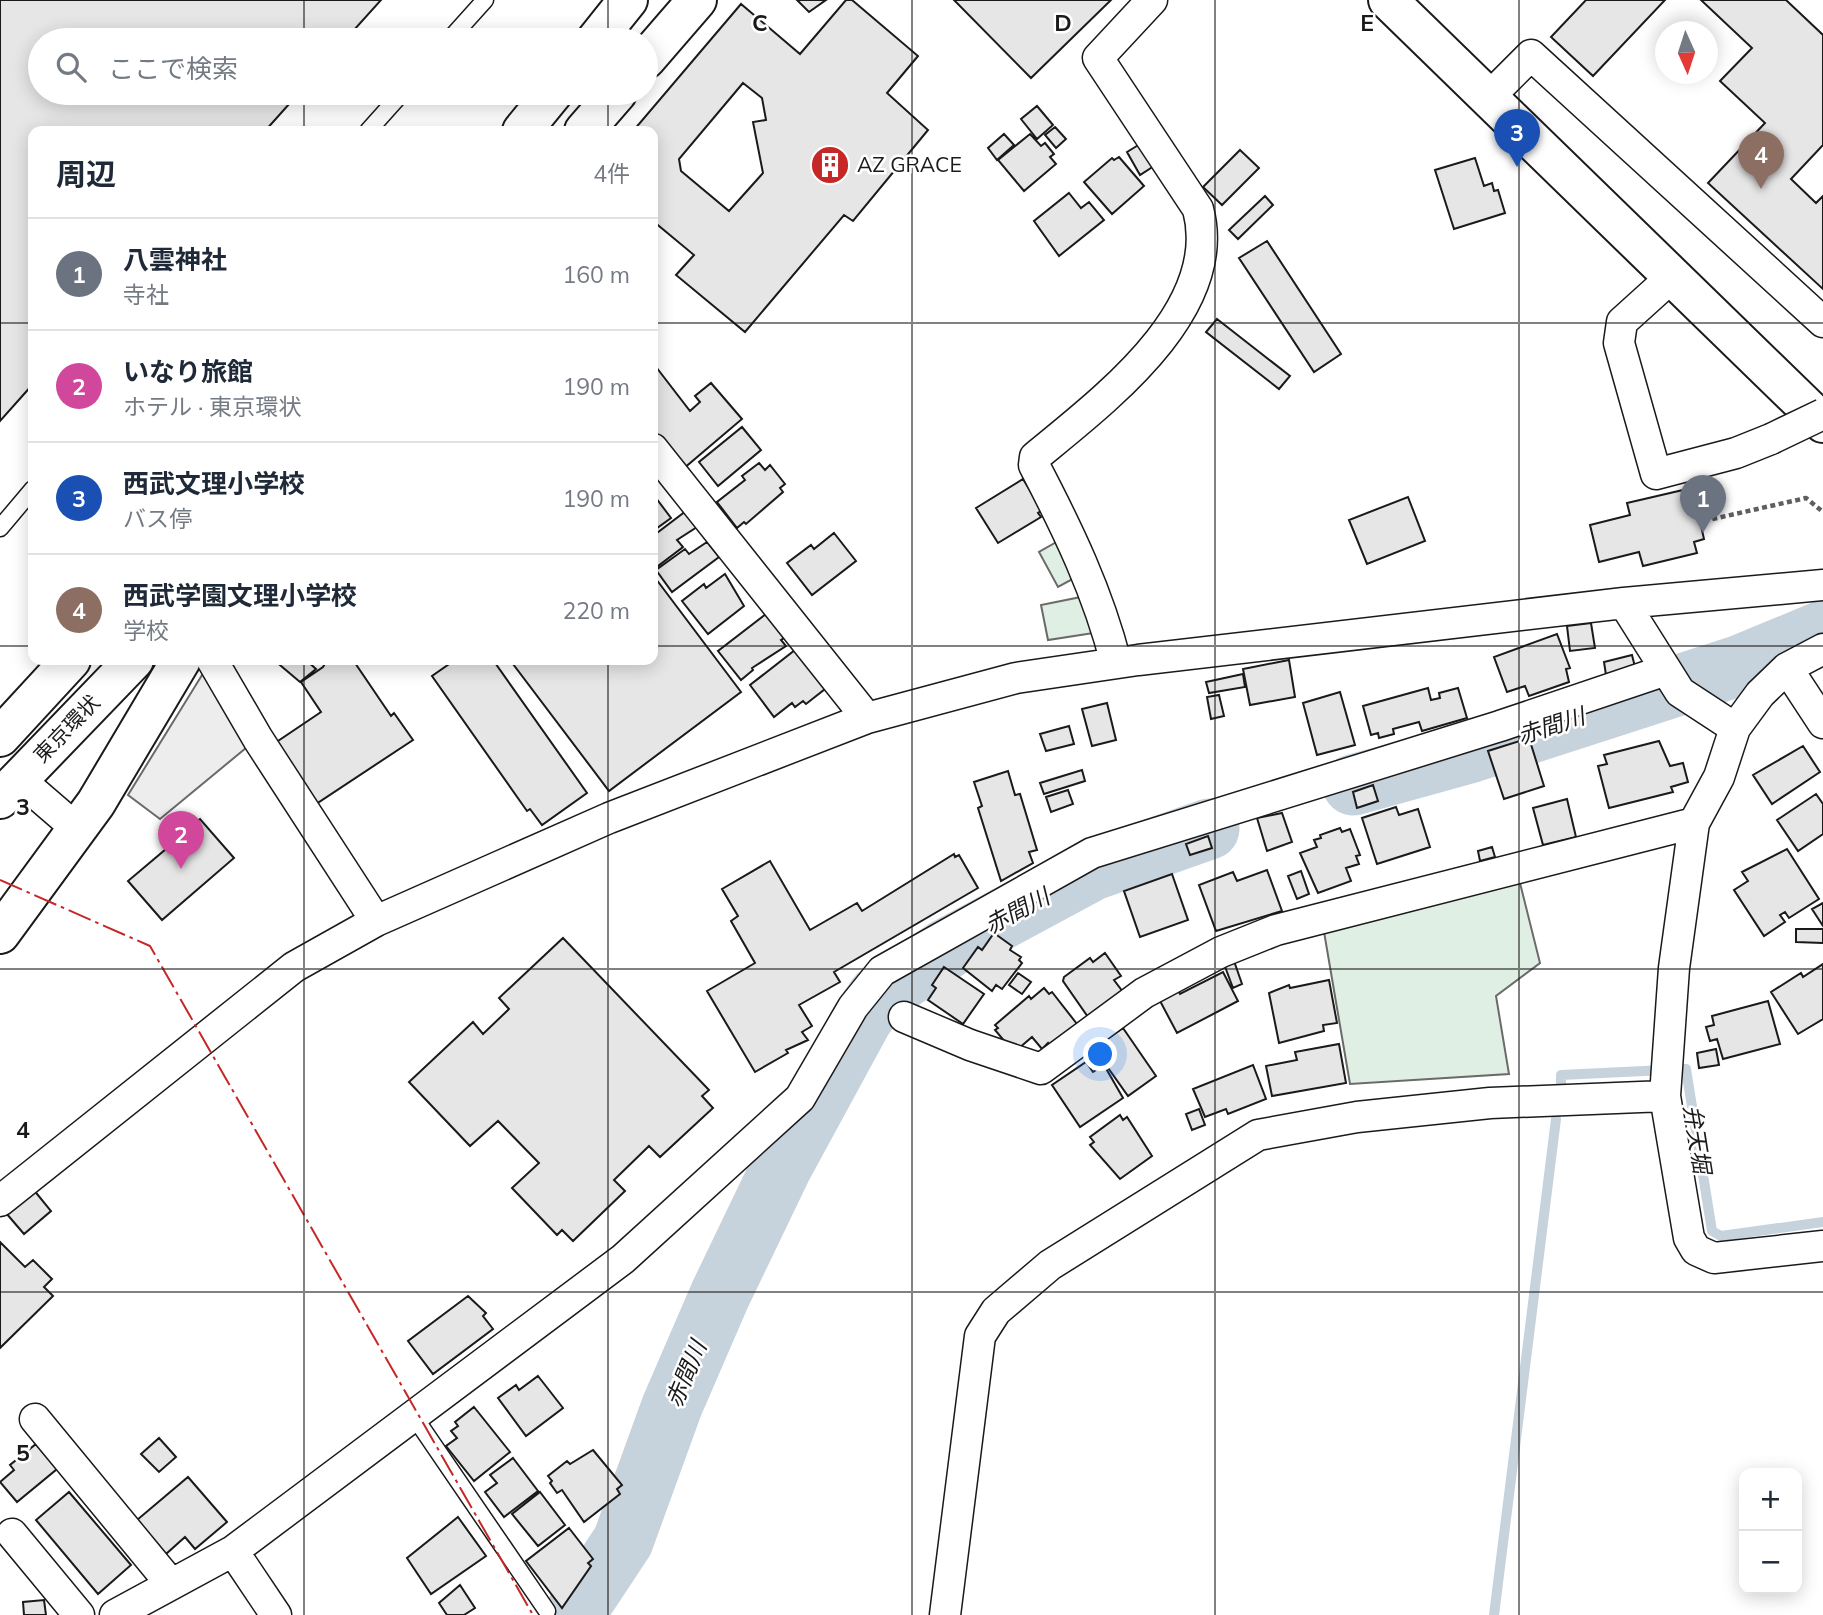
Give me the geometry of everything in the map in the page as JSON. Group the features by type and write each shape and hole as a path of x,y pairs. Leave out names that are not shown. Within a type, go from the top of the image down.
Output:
{"main road":[{"path":"606,28 628,0"},
{"path":"658,45 697,0"},
{"path":"1388,0 1487,99 1674,275 1823,423"},
{"path":"526,126 543,105"},
{"path":"588,126 607,105"},
{"name":"東京環状","path":"0,737 66,665"},
{"name":"東京環状","path":"10,789 129,665"},
{"path":"0,934 96,803 178,665"}],"street":[{"path":"1116,663 1103,611 1073,539 1034,465 1035,457 1136,369 1171,329 1203,256 1204,233 1198,209 1098,58 1153,0"},
{"path":"1487,99 1531,55 1823,322"},
{"path":"1674,275 1622,322 1619,343 1656,474 1736,453 1823,414"},
{"path":"658,455 867,718"},
{"path":"0,1201 294,967 376,921 609,818 867,718 1016,678 1116,663 1624,603 1823,584"},
{"path":"1624,603 1672,680 1735,728"},
{"path":"1823,649 1787,668 1760,694 1735,728 1719,777 1694,823 1674,968 1666,1078 1689,1238 1696,1250 1714,1258 1823,1246"},
{"path":"215,665 258,739 376,921"},
{"path":"1787,668 1823,723"},
{"path":"115,1615 233,1551 623,1259 800,1098 853,1007 882,971 1091,853 1500,726 1672,680"},
{"path":"10,789 77,829"},
{"path":"904,1017 970,1045 1041,1069 1144,993 1221,952 1276,930 1694,823"},
{"path":"945,1615 980,1336 996,1311 1051,1265 1258,1135 1357,1116 1476,1105 1666,1078"},
{"path":"35,1419 171,1584"},
{"path":"12,1534 79,1615"},
{"path":"233,1551 276,1615"}],"lane":[{"path":"460,28 485,0"},
{"path":"372,126 391,105"},
{"path":"0,528 28,495"},
{"path":"413,1415 547,1611"}],"path":[{"path":"1704,521 1806,498 1823,512"}],"green space":[{"path":"1060,540 1080,575 1058,587 1039,552"},
{"path":"1086,596 1100,632 1048,640 1041,605"},
{"path":"1518,875 1540,963 1496,996 1509,1074 1350,1084 1323,926"}],"shaded area":[{"path":"202,675 208,676 252,743 160,819 128,795"}],"building":[{"path":"0,0 381,0 356,28 28,28 28,105 288,105 269,126 28,126 28,390 0,421"},
{"path":"797,0 826,0 809,12"},
{"name":"AZ GRACE","path":"846,0 852,0 918,56 887,93 928,130 853,221 844,215 745,332 676,275 694,255 658,225 658,126 637,126 658,105 741,4 800,54","holes":["743,83 762,98 766,120 753,122 763,173 729,211 681,171 679,159"]},
{"path":"954,0 1111,0 1031,78"},
{"path":"1586,0 1665,0 1593,76 1551,37"},
{"path":"1701,0 1786,0 1823,35 1823,145 1791,179 1816,203 1823,196 1823,289 1708,183 1765,123 1720,81 1752,48"},
{"path":"1037,106 1053,125 1037,139 1021,119"},
{"path":"1055,127 1066,139 1056,148 1045,135"},
{"path":"1004,134 1014,145 997,160 988,148"},
{"path":"1030,134 1041,146 1045,143 1054,154 1050,157 1056,164 1024,191 998,160"},
{"path":"1140,144 1154,166 1140,175 1127,152"},
{"path":"1240,150 1259,168 1222,205 1203,187"},
{"path":"1119,157 1144,186 1112,214 1084,182 1112,158 1114,160"},
{"path":"1475,158 1484,186 1492,183 1494,191 1498,190 1505,213 1454,229 1435,170"},
{"path":"1069,193 1081,208 1089,202 1104,220 1059,256 1034,221"},
{"path":"1265,196 1273,205 1238,239 1229,230"},
{"path":"1267,241 1341,354 1314,372 1239,258"},
{"path":"1217,319 1290,376 1279,389 1206,332"},
{"path":"658,369 690,411 700,402 695,396 711,383 742,419 683,469 658,439"},
{"path":"742,427 761,450 718,486 699,462"},
{"path":"759,463 765,470 770,465 785,484 780,488 783,492 746,524 744,522 737,528 717,502 745,480 742,476"},
{"path":"1023,479 1042,510 1038,513 1041,517 998,543 976,508"},
{"path":"1683,490 1686,502 1695,499 1704,539 1694,542 1697,553 1643,566 1639,552 1599,562 1590,525 1630,515 1627,503"},
{"path":"1408,497 1425,541 1367,564 1349,520"},
{"path":"658,501 671,518 658,527"},
{"path":"686,511 697,527 677,540 683,547 658,566 658,532"},
{"path":"834,533 856,561 812,595 787,563 811,545 814,549"},
{"path":"707,542 719,557 672,592 658,573 658,569 685,549 689,554"},
{"path":"725,574 744,606 708,634 682,601 704,584 706,588"},
{"path":"658,582 741,692 609,791 514,665 658,665"},
{"path":"766,614 784,638 781,640 786,646 752,668 741,680 718,651"},
{"path":"1591,623 1595,648 1570,651 1567,626"},
{"path":"1557,634 1570,668 1566,669 1569,682 1529,696 1525,686 1507,692 1494,657"},
{"path":"795,650 825,689 806,704 803,701 795,707 792,703 774,717 750,685"},
{"path":"1632,655 1635,667 1606,675 1604,662"},
{"path":"1289,660 1295,697 1250,705 1243,669"},
{"path":"280,665 312,665 316,669 300,682"},
{"path":"356,665 391,716 394,713 413,740 316,804 275,743 321,712 301,682 323,667"},
{"path":"448,665 497,665 587,793 542,825 530,809 527,811 432,676"},
{"path":"1243,674 1245,687 1209,693 1206,682"},
{"path":"1428,688 1431,700 1440,698 1439,693 1458,688 1467,718 1422,731 1419,722 1393,729 1394,734 1379,738 1378,733 1371,735 1363,706"},
{"path":"1340,692 1355,745 1317,755 1303,703"},
{"path":"1219,695 1224,716 1211,719 1207,697"},
{"path":"1107,703 1116,740 1092,746 1082,709"},
{"path":"1069,726 1074,744 1046,751 1040,734"},
{"path":"1529,738 1544,786 1504,799 1488,751"},
{"path":"1659,741 1670,766 1683,763 1688,782 1671,787 1673,792 1609,808 1598,766 1607,764 1604,755"},
{"path":"1803,746 1820,772 1772,804 1753,775"},
{"path":"1082,770 1085,781 1044,794 1040,783"},
{"path":"1008,771 1015,795 1020,794 1037,850 1029,852 1033,863 1001,881 978,808 982,806 974,782"},
{"path":"1373,785 1378,801 1357,808 1353,792"},
{"path":"1068,790 1073,804 1051,812 1046,797"},
{"path":"1816,794 1823,804 1823,834 1798,851 1777,820"},
{"path":"1567,799 1576,837 1543,845 1533,808"},
{"path":"1396,807 1399,815 1418,809 1430,847 1377,864 1362,818"},
{"path":"1282,813 1292,842 1267,851 1257,818"},
{"path":"194,817 197,821 200,819 234,858 162,920 128,881 173,843 169,838"},
{"path":"1340,828 1342,832 1350,829 1360,855 1356,856 1359,864 1346,868 1351,881 1318,893 1300,853 1317,847 1314,840 1321,838 1320,835"},
{"path":"1208,836 1212,848 1190,855 1186,844"},
{"path":"1492,847 1495,857 1480,861 1478,851"},
{"path":"1787,849 1819,899 1789,918 1785,912 1780,915 1785,922 1764,936 1734,890 1748,881 1742,872"},
{"path":"954,854 955,857 959,855 978,888 834,972 840,982 799,1005 812,1026 802,1032 808,1040 786,1050 788,1053 755,1072 707,991 755,963 731,921 738,916 722,889 770,861 810,930 857,903 862,911"},
{"path":"1267,870 1282,911 1216,931 1199,885 1233,872 1237,881"},
{"path":"1301,871 1309,894 1297,899 1288,876"},
{"path":"1172,874 1188,920 1140,937 1124,891"},
{"path":"1823,903 1823,926 1812,909"},
{"path":"1796,929 1823,929 1823,943 1796,942"},
{"path":"994,933 1012,946 1010,950 1021,957 1019,960 1022,963 1002,989 996,985 992,991 963,968 978,947 982,950"},
{"path":"563,938 709,1090 702,1096 713,1108 660,1157 649,1146 614,1180 625,1191 573,1241 562,1230 557,1235 512,1188 539,1163 498,1121 470,1146 409,1082 473,1022 483,1034 509,1009 499,998"},
{"path":"1105,953 1121,976 1114,980 1123,992 1088,1017 1063,981 1064,977 1090,958 1093,962"},
{"path":"1234,961 1242,984 1233,988 1224,964"},
{"path":"1823,964 1823,1019 1798,1034 1771,992 1801,973 1803,977"},
{"path":"944,967 984,994 963,1024 928,1000 936,988 932,985"},
{"path":"1223,972 1238,1001 1177,1033 1159,999 1178,990 1180,994"},
{"path":"1018,973 1031,982 1022,994 1009,985"},
{"path":"1329,980 1337,1023 1323,1025 1324,1031 1279,1043 1269,993 1289,985 1290,988"},
{"path":"1044,988 1049,994 1052,992 1077,1024 1050,1047 1048,1043 1042,1049 1032,1037 1018,1049 1011,1049 995,1030 998,1028 995,1025 1029,996 1031,999"},
{"path":"1768,1001 1780,1044 1723,1059 1717,1039 1710,1041 1706,1027 1714,1025 1712,1016"},
{"path":"1123,1028 1156,1076 1128,1096 1094,1048"},
{"path":"1339,1044 1346,1083 1272,1096 1266,1066 1297,1060 1295,1052"},
{"path":"1716,1049 1719,1065 1699,1068 1697,1053"},
{"path":"1086,1062 1093,1072 1104,1065 1123,1098 1080,1127 1052,1085"},
{"path":"1253,1065 1266,1099 1228,1114 1226,1109 1205,1117 1193,1089"},
{"path":"1199,1109 1205,1125 1192,1130 1186,1114"},
{"path":"1120,1115 1123,1120 1127,1117 1152,1156 1120,1179 1090,1145 1094,1142 1090,1137"},
{"path":"33,1189 51,1211 24,1234 6,1213"},
{"path":"0,1242 25,1267 33,1260 52,1279 44,1287 53,1296 0,1348"},
{"path":"468,1296 486,1313 483,1316 493,1329 433,1374 408,1341"},
{"path":"538,1376 563,1408 526,1436 498,1398 516,1385 519,1390"},
{"path":"474,1407 510,1452 474,1481 446,1446 457,1438 451,1431 458,1426 455,1422"},
{"path":"159,1438 176,1457 159,1472 141,1454"},
{"path":"36,1444 57,1469 17,1502 0,1482 14,1470 10,1465"},
{"path":"593,1450 622,1485 617,1489 620,1494 584,1522 562,1490 557,1493 548,1476 567,1461 570,1464"},
{"path":"513,1458 538,1491 504,1517 485,1492 497,1483 490,1475"},
{"path":"188,1477 227,1522 195,1549 185,1537 166,1554 137,1520"},
{"path":"69,1492 131,1565 98,1594 36,1520"},
{"path":"540,1492 565,1525 538,1546 512,1514"},
{"path":"458,1517 486,1556 431,1594 407,1558"},
{"path":"569,1528 593,1559 562,1608 526,1561"},
{"path":"460,1585 475,1608 464,1615 447,1615 439,1603"},
{"path":"44,1600 46,1615 24,1615 23,1602"}],"waterway":[{"name":"赤間川","path":"1353,785 1472,752 1741,665 1823,631"},
{"name":"赤間川","path":"574,1615 623,1541 672,1406 720,1295 781,1168 862,1019 878,996 948,948 1093,870 1209,829"},
{"name":"弁天堀","path":"1561,1086 1561,1075 1686,1069 1712,1231 1721,1236 1823,1222"},
{"path":"1494,1615 1556,1119"}],"power":[{"path":"0,880 150,946 533,1615"}],"place":[{"name":"AZ GRACE","path":"830,165"},
{"name":"西武文理小学校","path":"1517,167"},
{"name":"西武学園文理小学校","path":"1761,189"},
{"name":"八雲神社","path":"1703,533"},
{"name":"いなり旅館","path":"181,869"}]}
